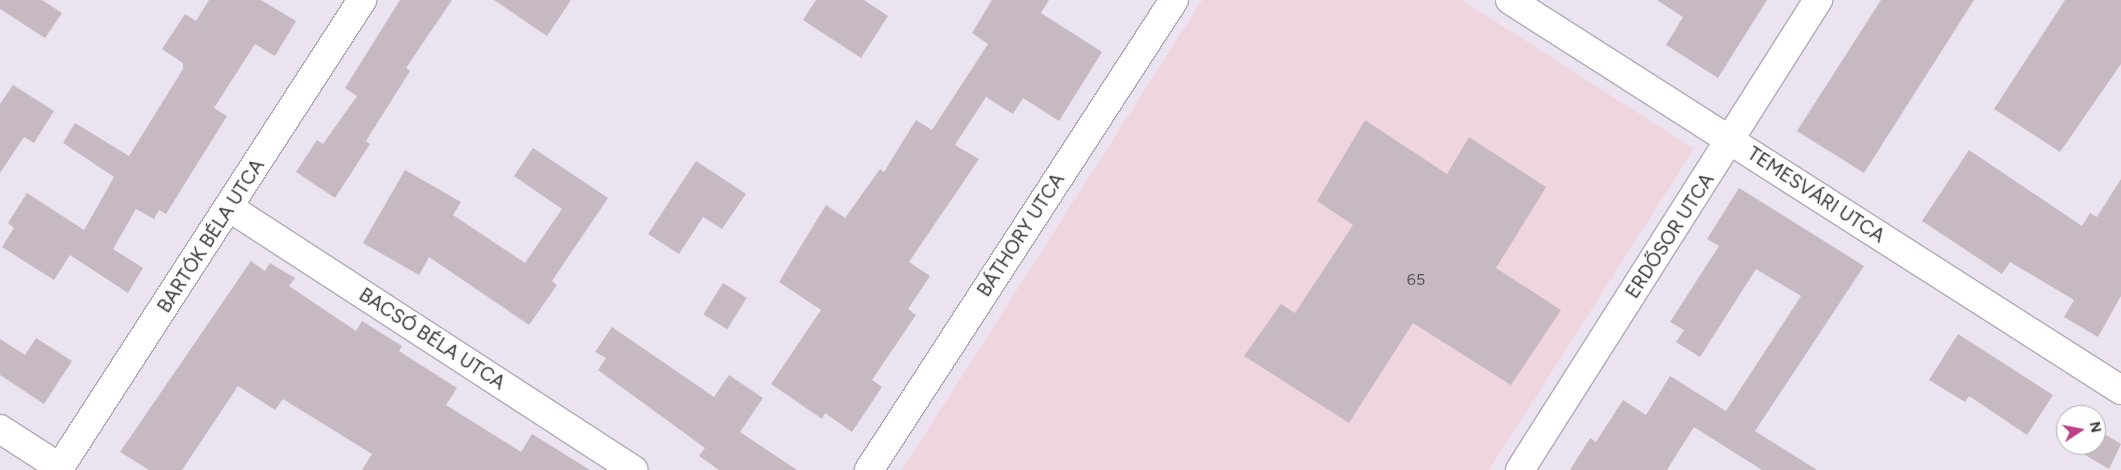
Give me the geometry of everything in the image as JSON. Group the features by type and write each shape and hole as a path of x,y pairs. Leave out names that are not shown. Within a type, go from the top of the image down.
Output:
{"street":[{"name":"BARTÓK BÉLA UTCA","path":"58,469 230,208 362,0"},
{"name":"BÁTHORY UTCA","path":"869,470 1174,0"},
{"name":"TEMESVÁRI UTCA","path":"1510,0 2121,390"},
{"name":"ERDŐSOR UTCA","path":"1520,470 1731,141 1818,0"},
{"name":"BACSÓ BÉLA UTCA","path":"230,208 633,470"},
{"path":"0,429 58,469"}],"shaded area":[{"path":"1202,0 1462,0 1694,149 1489,470 902,470"}],"building":[{"path":"0,0 42,0 62,13 45,38 0,9"},
{"path":"209,0 261,0 296,21 275,56 255,44 214,108 227,116 166,214 159,210 154,219 136,209 113,249 143,268 128,293 70,255 54,280 2,247 14,228 8,223 27,193 84,230 114,177 63,143 75,123 129,156 183,69 183,63 162,49 185,14 196,21"},
{"path":"400,0 452,0 406,68 410,71 366,141 370,144 335,198 296,172 317,140 323,144 357,96 345,88"},
{"path":"494,0 571,0 547,36"},
{"path":"816,0 864,0 888,16 861,58 803,20"},
{"path":"992,0 1049,0 1041,13 1102,52 1059,121 1023,98 1013,114 986,97 955,145 979,159 909,262 930,276 908,309 916,315 872,380 882,387 852,432 825,413 822,419 771,384 821,310 779,282 826,205 845,218 880,169 884,172 916,120 932,130 988,44 972,33"},
{"path":"1657,0 1767,0 1718,78 1666,45 1683,17"},
{"path":"1881,0 1974,0 1864,173 1797,131"},
{"path":"2065,0 2121,0 2121,64 2060,152 1994,109"},
{"path":"13,85 54,111 34,143 24,137 0,173 0,104"},
{"path":"1365,120 1447,174 1469,137 1546,187 1496,268 1561,310 1511,385 1413,323 1349,423 1244,356 1281,304 1295,313 1353,225 1317,201"},
{"path":"533,148 608,198 552,281 557,285 529,325 429,257 419,275 363,243 405,170 461,202 453,215 525,263 562,209 514,176"},
{"path":"1969,150 2082,226 2090,213 2097,217 2121,179 2121,296 2098,337 2064,317 2074,300 2010,262 2002,274 1922,221"},
{"path":"696,161 746,194 722,229 703,217 679,254 648,234"},
{"path":"1739,188 1864,266 1755,431 1817,470 1762,470 1694,427 1667,470 1570,470 1590,438 1596,442 1623,400 1646,415 1670,376 1726,411 1801,296 1756,269 1700,357 1676,342 1684,330 1670,322 1719,246 1707,239"},
{"path":"251,261 265,271 270,263 295,278 289,286 356,331 362,321 402,346 399,351 457,388 446,405 521,452 532,434 590,470 362,470 372,454 283,399 275,410 238,386 182,470 149,470 120,452"},
{"path":"723,283 747,298 727,329 703,314"},
{"path":"612,327 714,397 729,375 763,398 740,432 797,470 719,470 699,456 705,448 598,370 606,358 595,352"},
{"path":"1958,334 2053,395 2027,435 1969,396 1965,402 1929,380"},
{"path":"36,338 72,361 44,404 0,375 0,339 25,355"},
{"path":"2106,435 2121,444 2109,469 2085,455 2106,455"}]}
